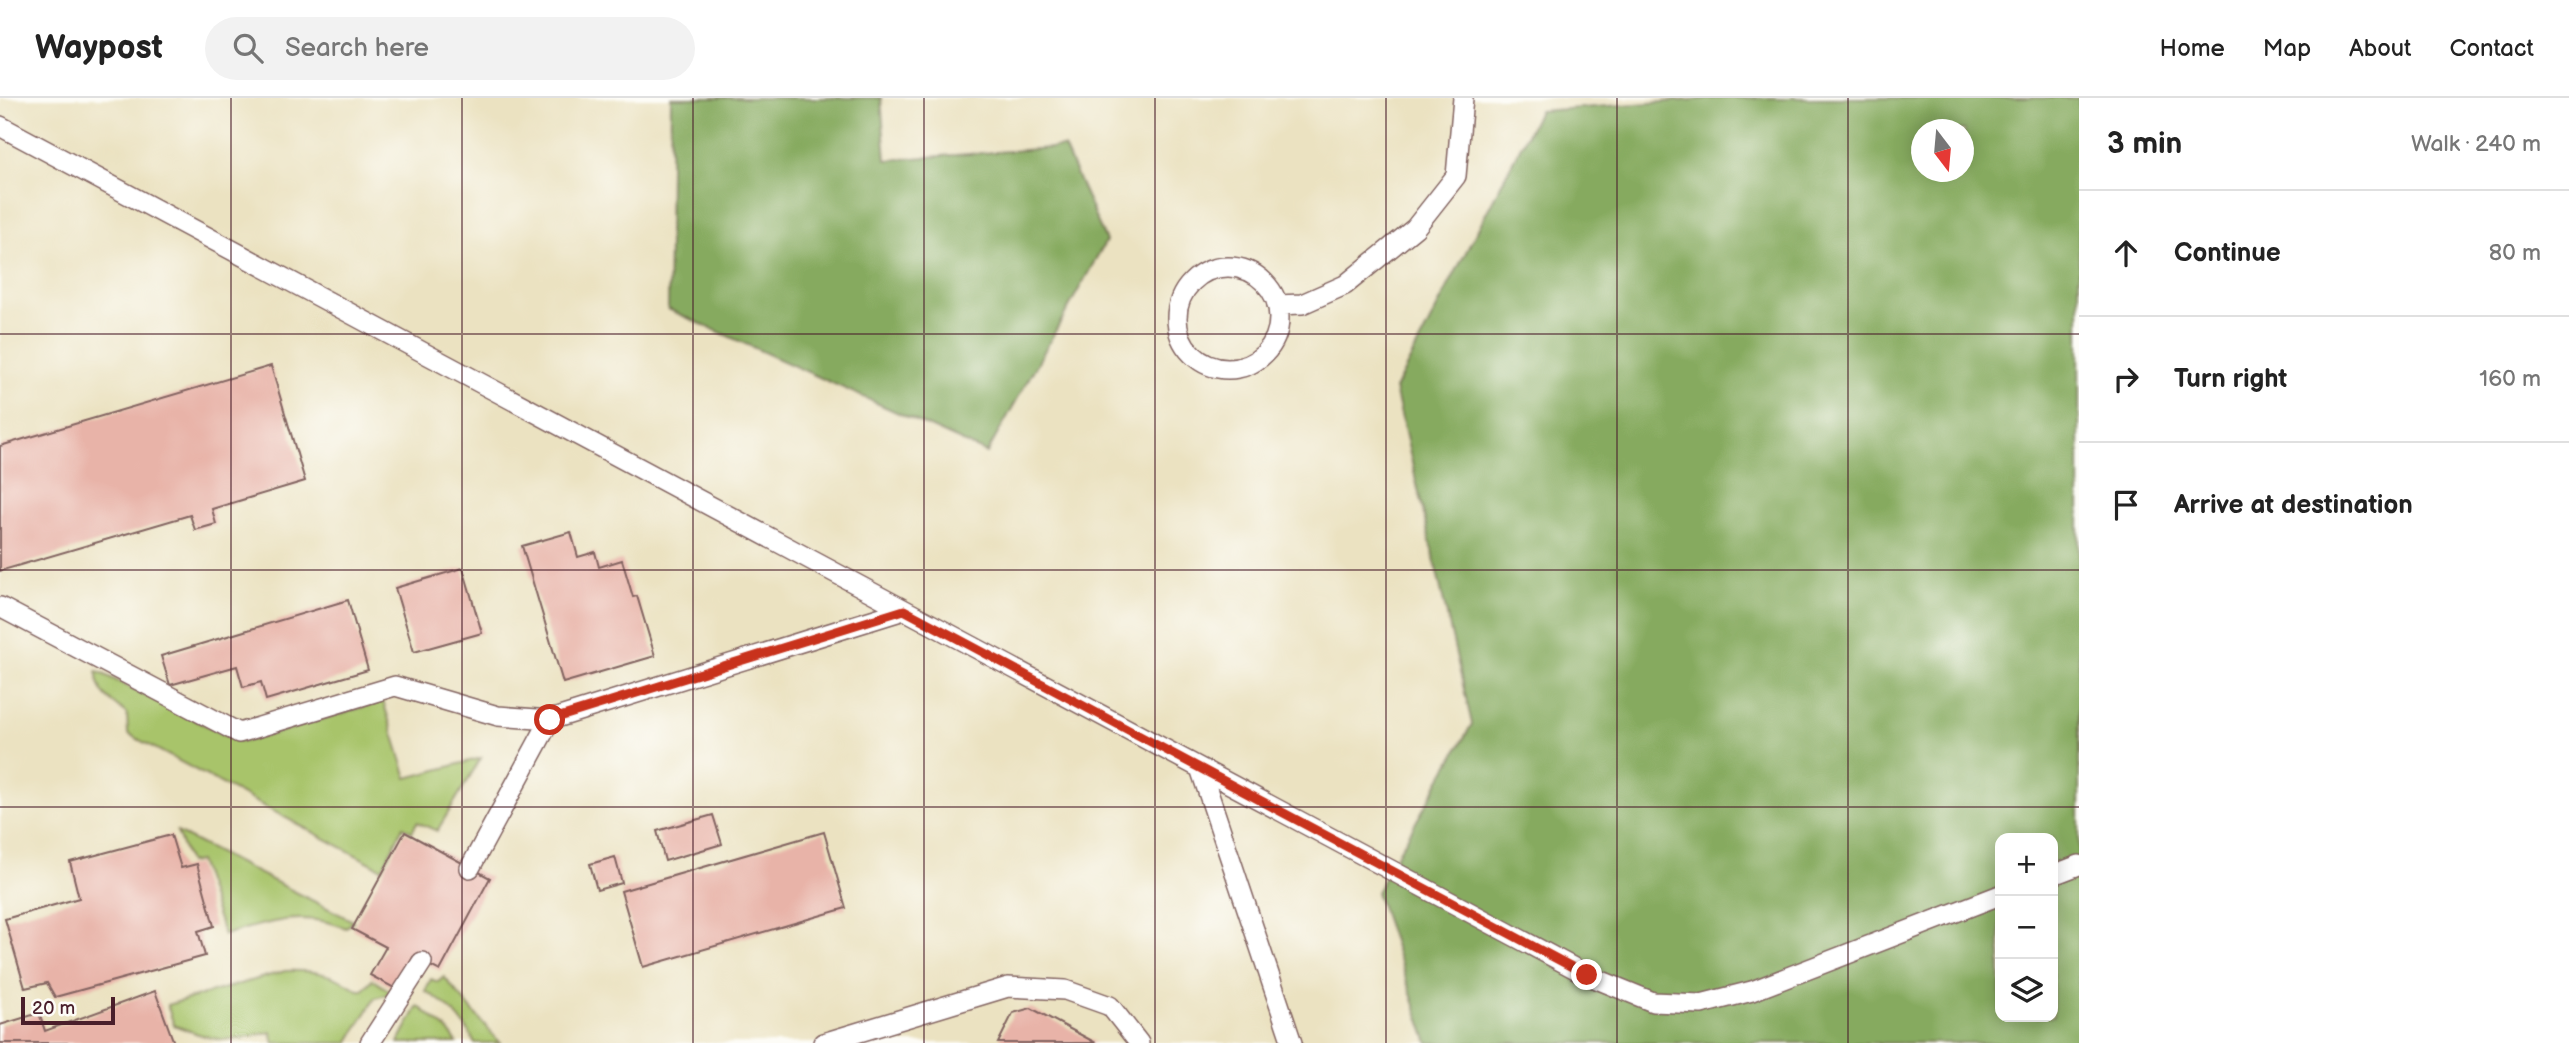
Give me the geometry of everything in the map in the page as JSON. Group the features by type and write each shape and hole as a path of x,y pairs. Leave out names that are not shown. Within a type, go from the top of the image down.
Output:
{"lane":[{"path":"1277,304 1302,304 1345,285 1415,228 1457,176 1463,98"},
{"path":"0,126 1587,975 1653,1002 1701,1004 1752,990 1997,896"},
{"path":"1215,268 1247,270 1261,278 1271,290 1277,304 1279,320 1276,336 1268,350 1241,367 1225,369 1209,365 1196,357 1185,345 1178,331 1179,307 1189,285 1200,275 1215,268"},
{"path":"0,607 239,733 395,686 498,716 550,720 904,610"},
{"path":"470,868 550,720"},
{"path":"1200,768 1292,1043"},
{"path":"2058,873 2079,865"},
{"path":"370,1043 422,962"},
{"path":"823,1043 1008,987 1065,989 1110,1006 1139,1043"}],"green space":[{"path":"671,98 881,98 886,160 1064,147 1106,241 987,453 668,309"},
{"path":"1718,98 2079,98 2079,1043 1428,1043 1376,892 1472,724 1395,389 1539,111"},
{"path":"97,671 237,741 253,740 383,701 407,778 481,758 437,831 417,822 412,832 403,827 382,869 128,734 127,713 102,691"},
{"path":"177,832 353,921 346,928 314,920 285,920 224,935 199,861 189,863"},
{"path":"285,971 324,974 358,990 363,990 372,979 393,993 375,998 348,1043 274,1043 271,1032 221,1039 174,1025 167,1005"},
{"path":"444,977 500,1043 475,1043 454,1013 425,991 431,979 438,982"},
{"path":"418,1006 448,1030 457,1043 398,1043"}],"building":[{"path":"271,366 305,481 212,509 216,524 195,530 190,515 0,571 0,446"},
{"path":"571,532 578,557 595,552 599,567 622,560 633,597 637,596 655,656 563,683 522,546"},
{"path":"463,568 482,633 414,652 395,588"},
{"path":"348,600 368,670 266,700 261,682 243,687 237,666 170,685 161,656"},
{"path":"713,815 722,844 665,861 657,831"},
{"path":"405,832 490,878 440,971 413,957 396,989 370,975 386,947 352,929"},
{"path":"824,832 846,908 643,967 621,891"},
{"path":"171,835 181,868 197,864 214,926 198,931 205,956 55,997 47,983 25,988 5,919 79,898 70,862"},
{"path":"615,857 622,883 597,890 590,864"},
{"path":"155,991 174,1043 0,1043 0,1025 39,1013 45,1031"},
{"path":"1031,1008 1096,1043 998,1043 1013,1013"}],"route":[{"path":"550,720 904,610 1587,975"}]}
